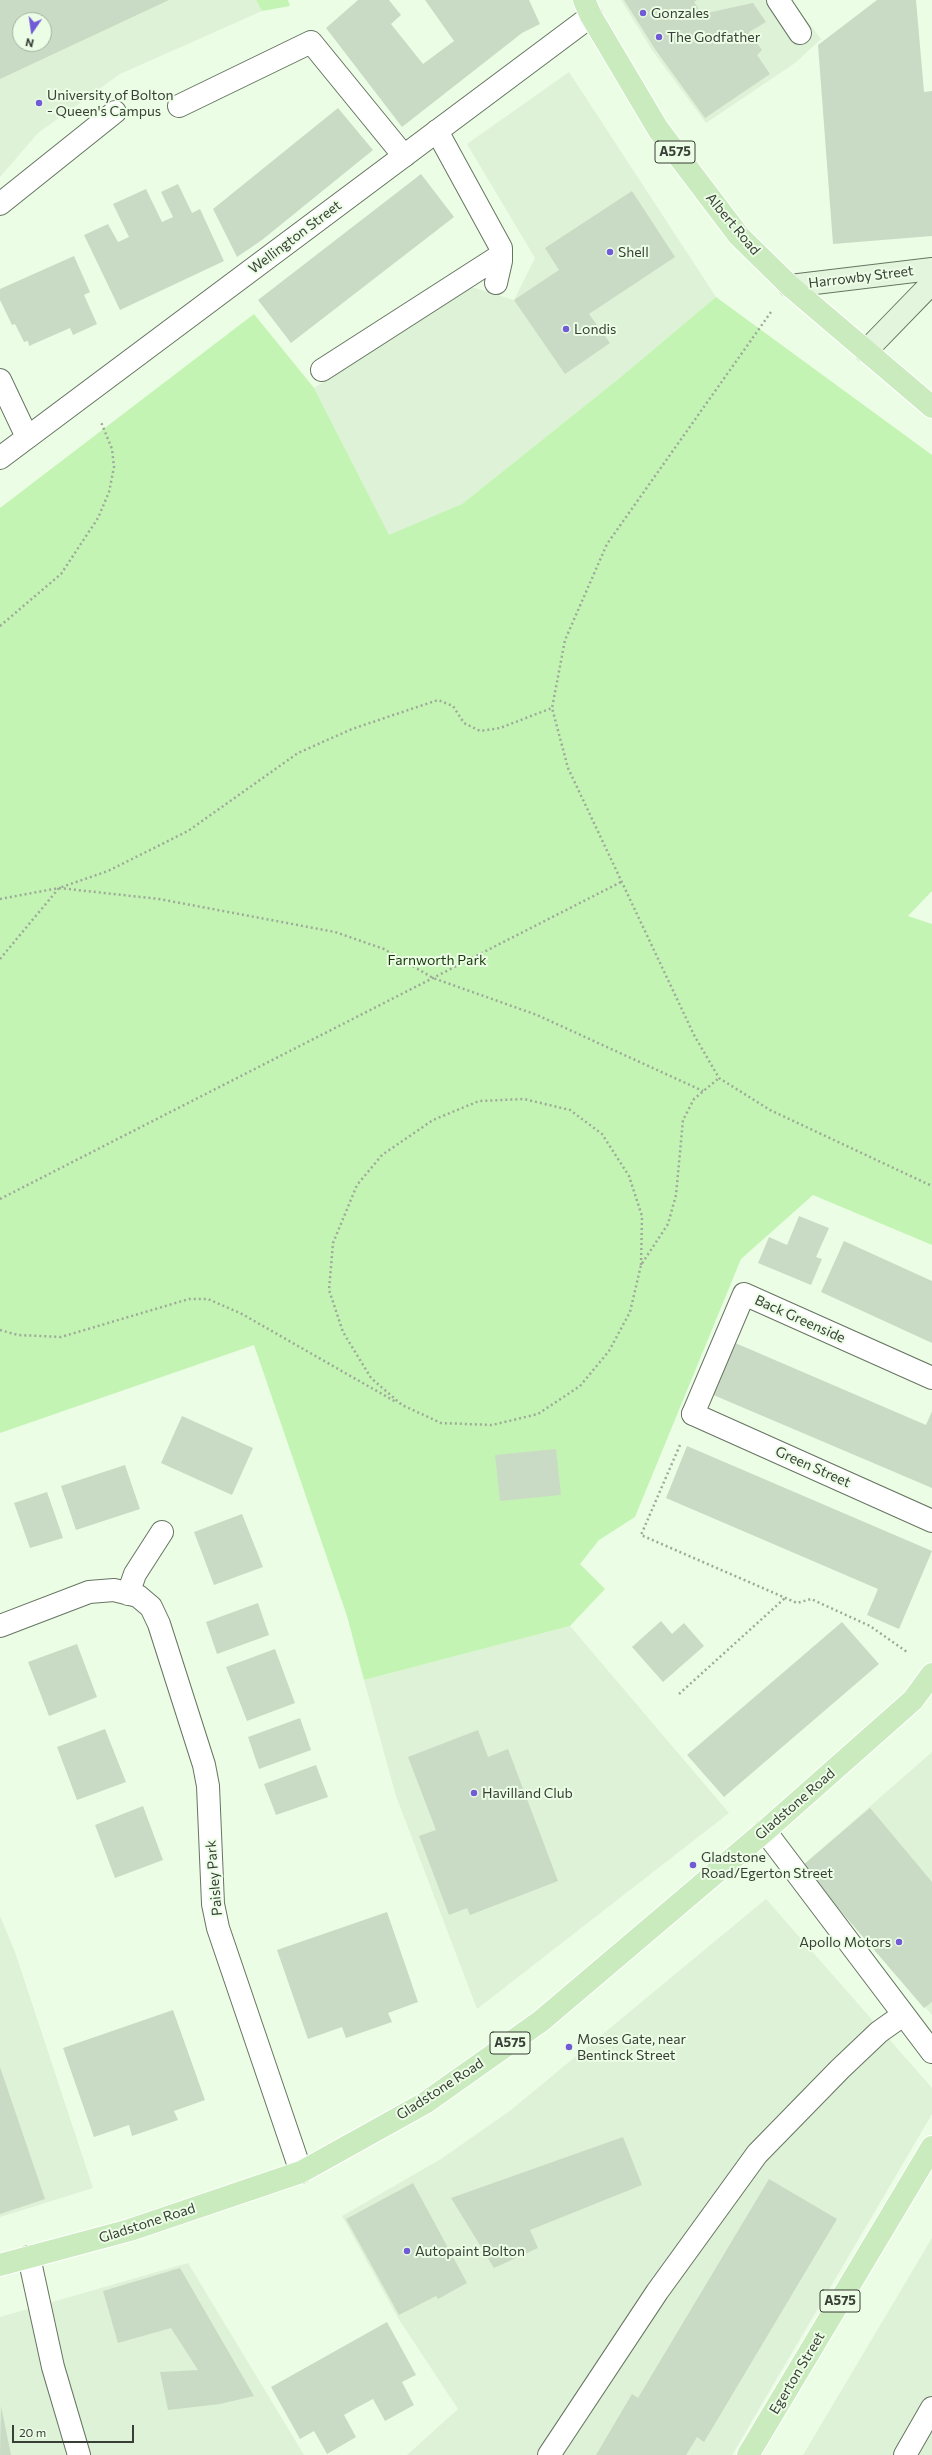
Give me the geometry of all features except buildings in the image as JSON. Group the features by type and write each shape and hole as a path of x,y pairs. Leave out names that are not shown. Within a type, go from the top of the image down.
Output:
{"main road":[{"name":"Albert Road","path":"587,8 658,129 739,236 790,286 932,407"},
{"name":"Gladstone Road","path":"0,2265 130,2230 301,2172 425,2103 541,2020 765,1831 913,1700 932,1674"},
{"name":"Egerton Street","path":"748,2455 932,2147"}],"street":[{"path":"778,0 800,33"},
{"name":"Wellington Street","path":"0,458 437,131 587,8"},
{"path":"179,106 311,42 404,156"},
{"path":"0,204 114,112"},
{"path":"437,131 501,248 496,283"},
{"path":"322,370 501,255"},
{"name":"Harrowby Street","path":"790,286 932,268"},
{"name":"Harrowby Street","path":"866,351 932,283"},
{"path":"0,380 27,437"},
{"name":"Back Greenside","path":"693,1414 744,1294 932,1378"},
{"name":"Green Street","path":"693,1414 932,1521"},
{"path":"128,1594 135,1574 162,1532"},
{"name":"Paisley Park","path":"0,1626 89,1592 114,1590 138,1596 151,1607 159,1624 204,1766 208,1786 213,1904 218,1928 301,2172"},
{"path":"765,1831 932,2052"},
{"path":"549,2455 657,2292 757,2154 840,2069 879,2032 904,2015"},
{"path":"29,2257 53,2368 79,2455"},
{"path":"905,2455 932,2408"}],"path":[{"path":"790,286 607,544 565,640 552,708 568,768 694,1035 719,1078 770,1110 932,1186"},
{"path":"0,626 61,574 98,518 109,492 114,467 112,449 107,433 85,394"},
{"path":"0,899 59,888 108,871 188,831 298,753 352,730 438,700 453,706 464,723 480,731 500,728 552,708"},
{"path":"0,1199 621,882"},
{"path":"0,959 59,888"},
{"path":"59,888 159,899 335,932 384,948 433,978 537,1015 703,1091"},
{"path":"642,1265 668,1224 676,1195 683,1120 694,1099 719,1078"},
{"path":"0,1330 18,1335 61,1337 189,1299 208,1299 242,1314 402,1405 441,1423 492,1425 538,1414 580,1386 609,1351 630,1312 642,1265 642,1216 629,1176 602,1134 570,1110 524,1099 479,1101 433,1120 382,1155 357,1185 333,1244 329,1290 343,1332 371,1378 402,1405"},
{"path":"693,1414 642,1535 797,1603 811,1599 870,1626 913,1657"},
{"path":"679,1694 785,1598"}],"shaded area":[{"name":"University of Bolton - Queen's Campus","path":"0,0 256,0 262,11 120,74 38,133 0,177"},
{"path":"621,0 791,0 821,39 795,63 706,123 652,50"},
{"path":"569,72 716,297 622,376 462,504 389,536 314,388 468,286 514,300 535,258 467,144"},
{"path":"570,1626 729,1813 477,2009 396,1796 364,1680"},
{"name":"Apollo Motors","path":"932,1752 932,2015 802,1866"},
{"path":"766,1899 932,2088 932,2114 732,2455 407,2455 458,2409 398,2318 342,2216 441,2159 511,2110"},
{"path":"0,1916 15,1952 93,2188 0,2217"},
{"path":"932,2238 932,2455 803,2455"},
{"path":"188,2263 304,2455 0,2455 0,2317"}],"green space":[{"path":"256,0 288,0 290,6 262,11"},
{"name":"Farnworth Park","path":"716,297 932,455 932,891 908,916 932,924 932,1245 813,1195 741,1259 635,1517 599,1540 580,1564 605,1589 570,1626 364,1680 347,1616 254,1345 0,1433 0,508 254,314 314,388 389,535 462,504 622,376"}],"place":[{"name":"Gonzales","path":"643,13"},
{"name":"The Godfather","path":"659,37"},
{"name":"University of Bolton - Queen's Campus","path":"39,103"},
{"name":"Shell","path":"610,252"},
{"name":"Londis","path":"566,329"},
{"name":"Havilland Club","path":"474,1793"},
{"name":"Gladstone Road/Egerton Street","path":"693,1865"},
{"name":"Apollo Motors","path":"899,1942"},
{"name":"Moses Gate, near Bentinck Street","path":"569,2047"},
{"name":"Autopaint Bolton","path":"407,2251"}]}
